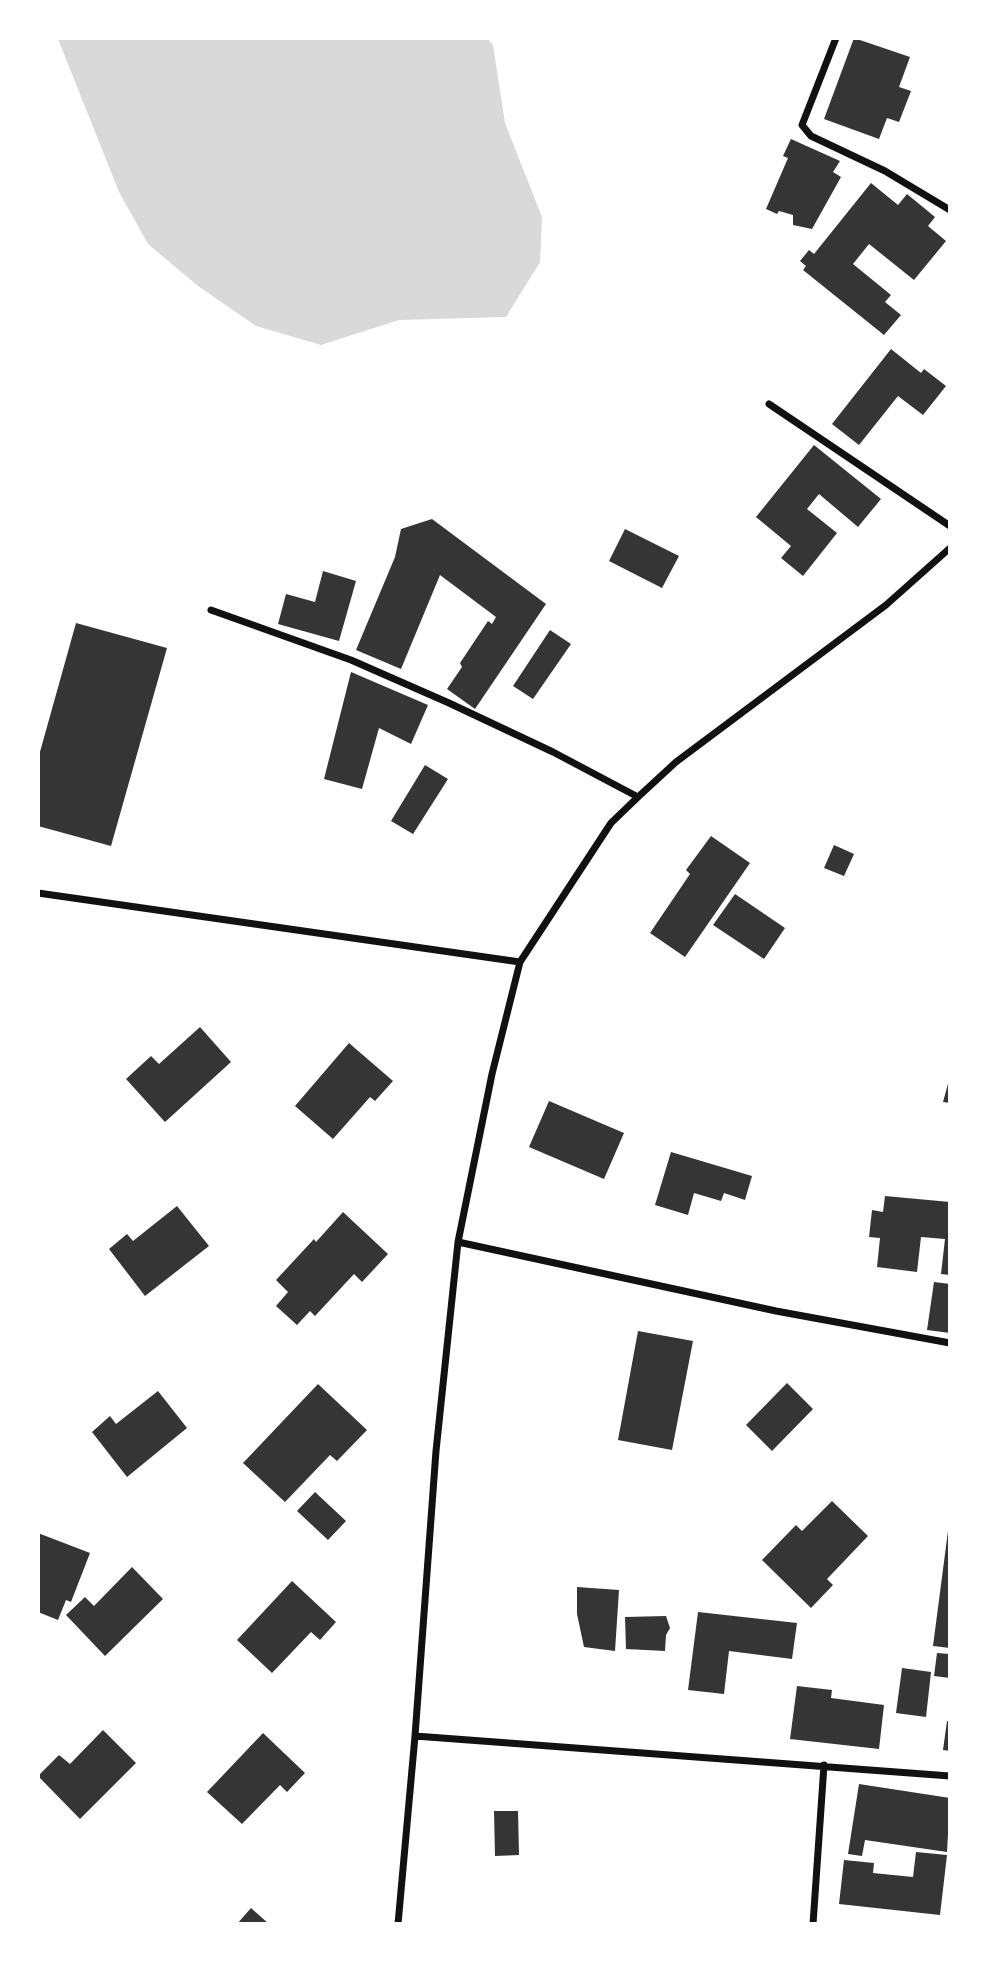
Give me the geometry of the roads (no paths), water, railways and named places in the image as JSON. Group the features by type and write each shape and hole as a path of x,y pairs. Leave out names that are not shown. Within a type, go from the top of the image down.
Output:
{"street":[{"path":"836,38 802,125 811,136 885,171 950,210"},
{"path":"769,404 950,526"},
{"path":"398,1923 436,1451 458,1242 492,1074 520,962 611,823 638,797 676,762 886,605 950,548"},
{"path":"211,610 351,660 553,752 638,797"},
{"path":"38,893 520,962"},
{"path":"458,1242 776,1311 950,1343"},
{"path":"415,1736 950,1776"},
{"path":"813,1923 824,1765"}]}
